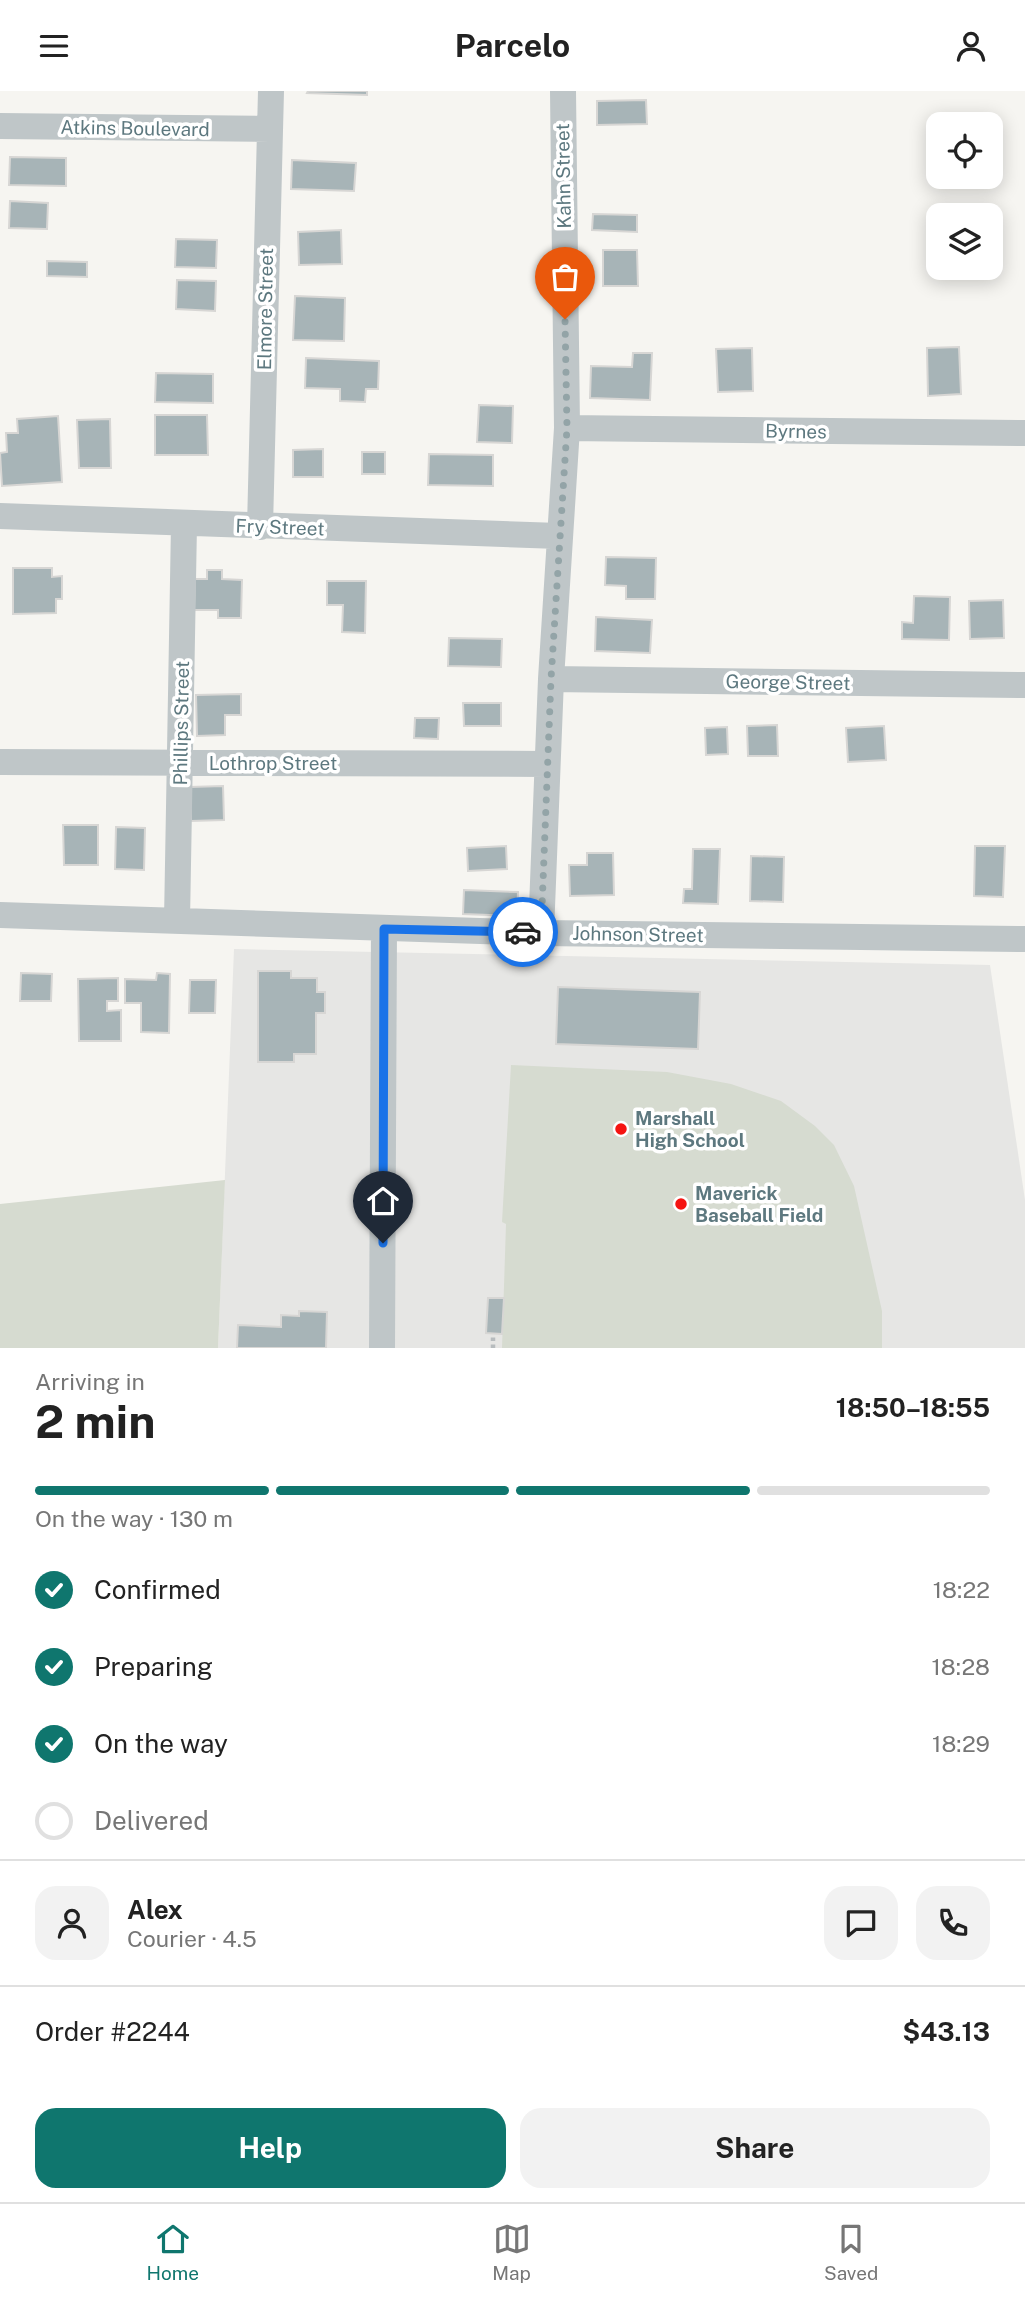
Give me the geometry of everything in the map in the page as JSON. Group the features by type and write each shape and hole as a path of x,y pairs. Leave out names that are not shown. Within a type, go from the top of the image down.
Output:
{"street":[{"name":"Elmore Street","path":"260,527 271,91"},
{"name":"Kahn Street","path":"541,933 551,679 567,428 563,91"},
{"name":"Atkins Boulevard","path":"0,126 269,129"},
{"name":"Byrnes","path":"567,428 1025,433"},
{"name":"Fry Street","path":"0,516 559,536"},
{"name":"Phillips Street","path":"177,921 184,524"},
{"name":"George Street","path":"551,679 1025,685"},
{"name":"Lothrop Street","path":"0,762 547,764"},
{"name":"Johnson Street","path":"0,915 541,933 1025,939"},
{"path":"382,1348 384,929"}],"path":[{"path":"493,1337 493,1348"}],"shaded area":[{"name":"Marshall High School","path":"234,949 990,965 1025,1200 1025,1348 218,1348"},
{"name":"Maverick Baseball Field","path":"511,1065 667,1072 731,1084 781,1101 815,1126 834,1145 854,1186 882,1311 882,1348 502,1348 506,1224 502,1222"},
{"path":"225,1180 218,1348 0,1348 0,1204"}],"building":[{"path":"367,91 367,95 307,93"},
{"path":"646,100 647,124 597,125 597,101"},
{"path":"10,157 66,158 66,186 9,185"},
{"path":"292,160 356,163 354,191 291,189"},
{"path":"10,201 48,203 47,229 9,228"},
{"path":"593,214 637,215 637,232 592,230"},
{"path":"341,230 342,264 299,265 298,232"},
{"path":"176,239 217,240 216,268 175,267"},
{"path":"603,250 637,250 638,286 603,286"},
{"path":"47,261 87,262 87,277 47,276"},
{"path":"177,280 216,281 215,311 176,309"},
{"path":"295,296 345,298 344,341 293,340"},
{"path":"959,347 961,394 928,396 927,348"},
{"path":"752,348 753,391 718,392 716,349"},
{"path":"633,353 652,353 650,400 590,398 591,366 632,367"},
{"path":"306,358 379,361 378,389 366,389 365,402 340,401 340,389 305,388"},
{"path":"156,373 213,374 213,403 155,402"},
{"path":"479,405 513,406 512,443 477,442"},
{"path":"155,415 207,415 208,455 155,455"},
{"path":"58,416 62,482 2,486 0,453 7,452 6,433 18,433 17,419"},
{"path":"110,419 111,468 79,468 77,420"},
{"path":"323,449 323,477 293,477 293,450"},
{"path":"362,452 385,452 385,474 362,474"},
{"path":"429,454 493,455 493,486 428,485"},
{"path":"606,557 656,558 655,599 626,599 626,586 605,585"},
{"path":"13,568 52,568 52,577 62,576 62,599 56,599 56,613 13,614"},
{"path":"207,570 222,570 222,579 242,580 241,618 218,618 218,610 194,610 195,579 207,579"},
{"path":"327,581 366,581 365,633 342,632 343,605 327,605"},
{"path":"914,596 950,597 949,640 902,639 902,622 913,623"},
{"path":"1003,600 1004,638 970,639 969,601"},
{"path":"596,617 652,620 650,653 595,651"},
{"path":"449,638 502,639 501,667 448,666"},
{"path":"241,694 241,715 225,715 225,735 197,736 196,695"},
{"path":"463,703 501,703 501,726 464,726"},
{"path":"415,718 439,718 438,739 414,738"},
{"path":"777,725 778,756 748,756 747,726"},
{"path":"884,726 886,760 848,762 846,728"},
{"path":"727,727 728,754 706,755 705,728"},
{"path":"223,786 224,820 191,821 190,787"},
{"path":"63,825 98,825 98,865 64,865"},
{"path":"116,827 145,828 144,870 115,869"},
{"path":"506,846 507,869 468,871 467,848"},
{"path":"975,846 1005,846 1003,897 974,896"},
{"path":"693,849 720,849 718,904 683,903 684,889 692,889"},
{"path":"587,853 613,853 614,895 570,896 569,865 587,865"},
{"path":"751,856 784,857 783,902 750,901"},
{"path":"464,890 518,892 517,916 463,914"},
{"path":"258,971 291,971 291,978 317,978 317,992 325,992 325,1013 316,1013 316,1054 294,1054 294,1062 258,1062"},
{"path":"21,973 52,974 51,1001 20,1001"},
{"path":"157,973 170,974 169,1033 141,1032 141,1003 125,1003 125,979 156,980"},
{"path":"118,978 118,1001 107,1001 107,1011 121,1010 121,1041 79,1041 78,979"},
{"path":"190,980 216,980 215,1013 189,1013"},
{"path":"558,987 700,992 698,1049 556,1044"},
{"path":"488,1298 504,1298 502,1334 486,1333"},
{"path":"299,1311 327,1312 326,1348 237,1348 238,1325 281,1327 281,1315 299,1316"}],"way so far":[{"path":"523,932 541,933 551,679 567,428 565,319"}],"place":[{"name":"Marshall High School","path":"621,1129"},
{"name":"Maverick Baseball Field","path":"681,1204"}],"route":[{"path":"383,1243 384,929 523,932"}]}
